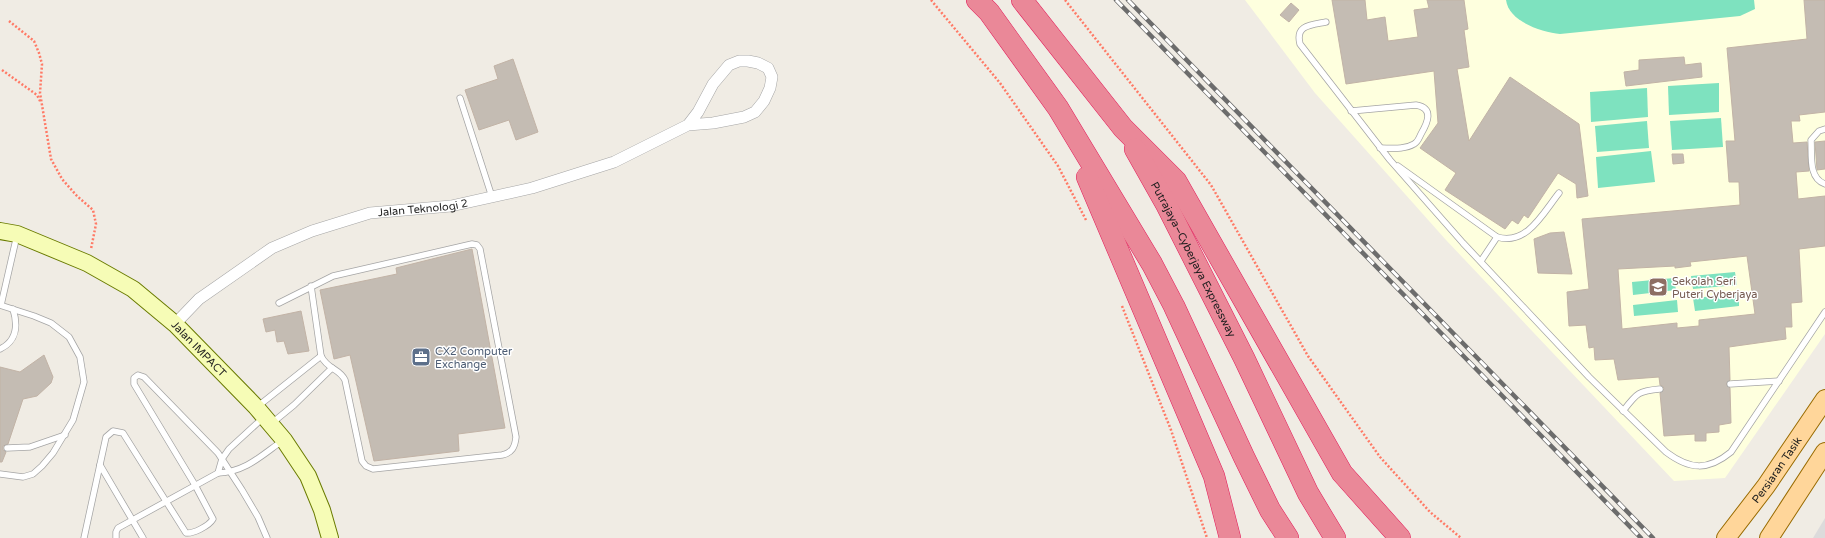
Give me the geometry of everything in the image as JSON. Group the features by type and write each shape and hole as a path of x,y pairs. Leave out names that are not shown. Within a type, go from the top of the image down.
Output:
{"highway":[{"path":"977,0 989,12 1058,108 1152,264 1177,313 1270,510 1288,538"},
{"name":"Putrajaya–Cyberjaya Expressway","path":"1022,0 1123,128 1166,204 1244,358 1308,492 1335,538"},
{"path":"1058,108 1214,476 1230,538"},
{"path":"1123,128 1176,181 1342,473 1400,538"}],"main road":[{"name":"Persiaran Tasik","path":"1726,538 1766,486 1825,399"},
{"path":"1769,538 1825,452"}],"street":[{"name":"Jalan Teknologi 2","path":"175,324 199,299 272,248 312,231 370,213 451,206 532,188 614,162 688,125 732,120 744,117 755,112 764,101 770,88 772,77 768,68 758,63 748,61 739,61 728,65 713,84 698,112 688,125"},
{"name":"Jalan IMPACT","path":"0,231 17,234 87,263 133,289 175,324 264,416 284,440 308,476 322,510 330,538"}],"lane":[{"path":"1326,22 1304,28 1300,32 1300,44 1380,148 1481,261 1589,376 1676,460 1686,464 1704,466 1714,464 1731,452 1825,312"},
{"path":"460,98 492,197"},
{"path":"1351,111 1416,105 1422,106 1427,111 1427,124 1416,143 1400,148 1380,148"},
{"path":"1825,129 1819,131 1811,140 1813,174 1817,179 1825,184"},
{"path":"1390,160 1497,237 1510,239 1519,237 1528,232 1559,193"},
{"path":"0,474 24,477 33,474 42,466 65,435 73,420 84,382 80,358 69,337 51,323 13,308 1,305 17,234"},
{"path":"1481,261 1497,237"},
{"path":"279,302 310,286 344,274 472,244 477,245 480,249 516,443 508,454 373,469 366,466 362,461 343,376 324,362 321,356 310,286"},
{"path":"0,349 5,347 15,334 17,325 13,308"},
{"path":"218,473 222,459 229,449 264,416 321,356"},
{"path":"264,416 294,405 332,368"},
{"path":"84,538 106,438 109,433 113,431 122,433 186,533 190,534 212,522 213,517 195,485 134,384 135,376 144,377 218,453 258,517 267,538"},
{"path":"1730,384 1779,381"},
{"path":"1624,410 1638,393 1644,390 1660,389"},
{"path":"7,448 30,447 65,435"},
{"path":"116,538 118,528 218,473 231,472 246,467 284,440"},
{"path":"100,465 143,538"}],"path":[{"path":"931,0 1000,83 1058,166 1089,226"},
{"path":"1065,0 1211,184 1308,356 1380,457 1430,512 1461,538"},
{"path":"9,21 34,41 39,53 42,64 40,93 51,159 62,179 77,196 93,210 96,224 87,263"},
{"path":"2,70 37,95 42,105"},
{"path":"1121,303 1171,430 1206,538"}],"shaded area":[{"name":"Sekolah Seri Puteri Cyberjaya","path":"1245,0 1825,0 1825,334 1725,478 1674,481 1446,240 1315,93"},
{"path":"1825,518 1825,538 1813,538"}],"green space":[{"path":"1506,0 1754,0 1755,9 1740,16 1560,34 1544,31 1520,20 1508,8"},
{"path":"1719,83 1719,112 1669,115 1668,86"},
{"path":"1647,88 1648,117 1591,122 1590,92"},
{"path":"1721,118 1723,147 1672,150 1670,121"},
{"path":"1647,121 1649,148 1597,152 1595,126"},
{"path":"1651,151 1655,182 1598,188 1596,157"},
{"path":"1735,272 1737,285 1693,289 1691,276"},
{"path":"1674,278 1676,290 1633,295 1632,282"},
{"path":"1739,294 1739,306 1695,311 1693,298"},
{"path":"1677,300 1678,312 1634,316 1633,305"}],"building":[{"path":"1332,0 1365,0 1367,20 1385,17 1388,41 1418,37 1414,10 1429,8 1427,0 1464,0 1468,29 1464,30 1469,67 1457,69 1469,141 1510,77 1579,124 1588,196 1577,198 1576,184 1558,173 1528,218 1524,215 1518,224 1512,220 1505,229 1445,190 1456,173 1420,148 1438,123 1434,71 1346,84"},
{"path":"1804,0 1825,0 1825,112 1799,115 1800,121 1791,121 1793,143 1807,142 1809,171 1796,172 1798,199 1825,196 1825,246 1799,249 1802,302 1791,303 1792,327 1785,327 1786,339 1729,347 1730,380 1726,384 1730,388 1731,423 1719,425 1719,432 1706,433 1706,441 1695,441 1695,434 1664,436 1660,393 1664,389 1663,386 1660,385 1659,377 1618,380 1614,359 1595,360 1594,347 1589,348 1586,325 1569,326 1567,292 1589,289 1582,219 1740,205 1739,182 1729,182 1726,141 1735,141 1727,48 1807,39","holes":["1747,256 1755,314 1699,320 1699,326 1677,328 1677,323 1622,329 1618,269 1675,266 1675,268 1691,266 1690,262"]},
{"path":"1291,3 1299,10 1289,22 1280,15"},
{"path":"1684,57 1685,65 1701,63 1702,77 1626,86 1624,72 1639,70 1639,60"},
{"path":"513,59 538,132 516,140 509,120 479,130 465,90 498,79 494,66"},
{"path":"1825,141 1825,169 1817,170 1815,142"},
{"path":"1672,154 1683,154 1684,163 1673,164"},
{"path":"1564,232 1572,274 1538,273 1534,239 1550,233"},
{"name":"CX2 Computer Exchange","path":"472,249 505,428 458,434 459,451 374,461 350,355 334,359 320,290 397,274 396,268"},
{"path":"301,311 309,351 288,354 284,341 277,342 275,330 266,332 263,319"},
{"path":"44,355 53,377 51,383 37,396 23,399 8,444 3,446 3,450 6,452 2,462 0,462 0,367 20,372"}],"railway":[{"path":"1116,0 1641,538"},
{"path":"1128,0 1653,538"}],"place":[{"name":"Sekolah Seri Puteri Cyberjaya","path":"1658,287"},
{"name":"CX2 Computer Exchange","path":"421,357"}]}
